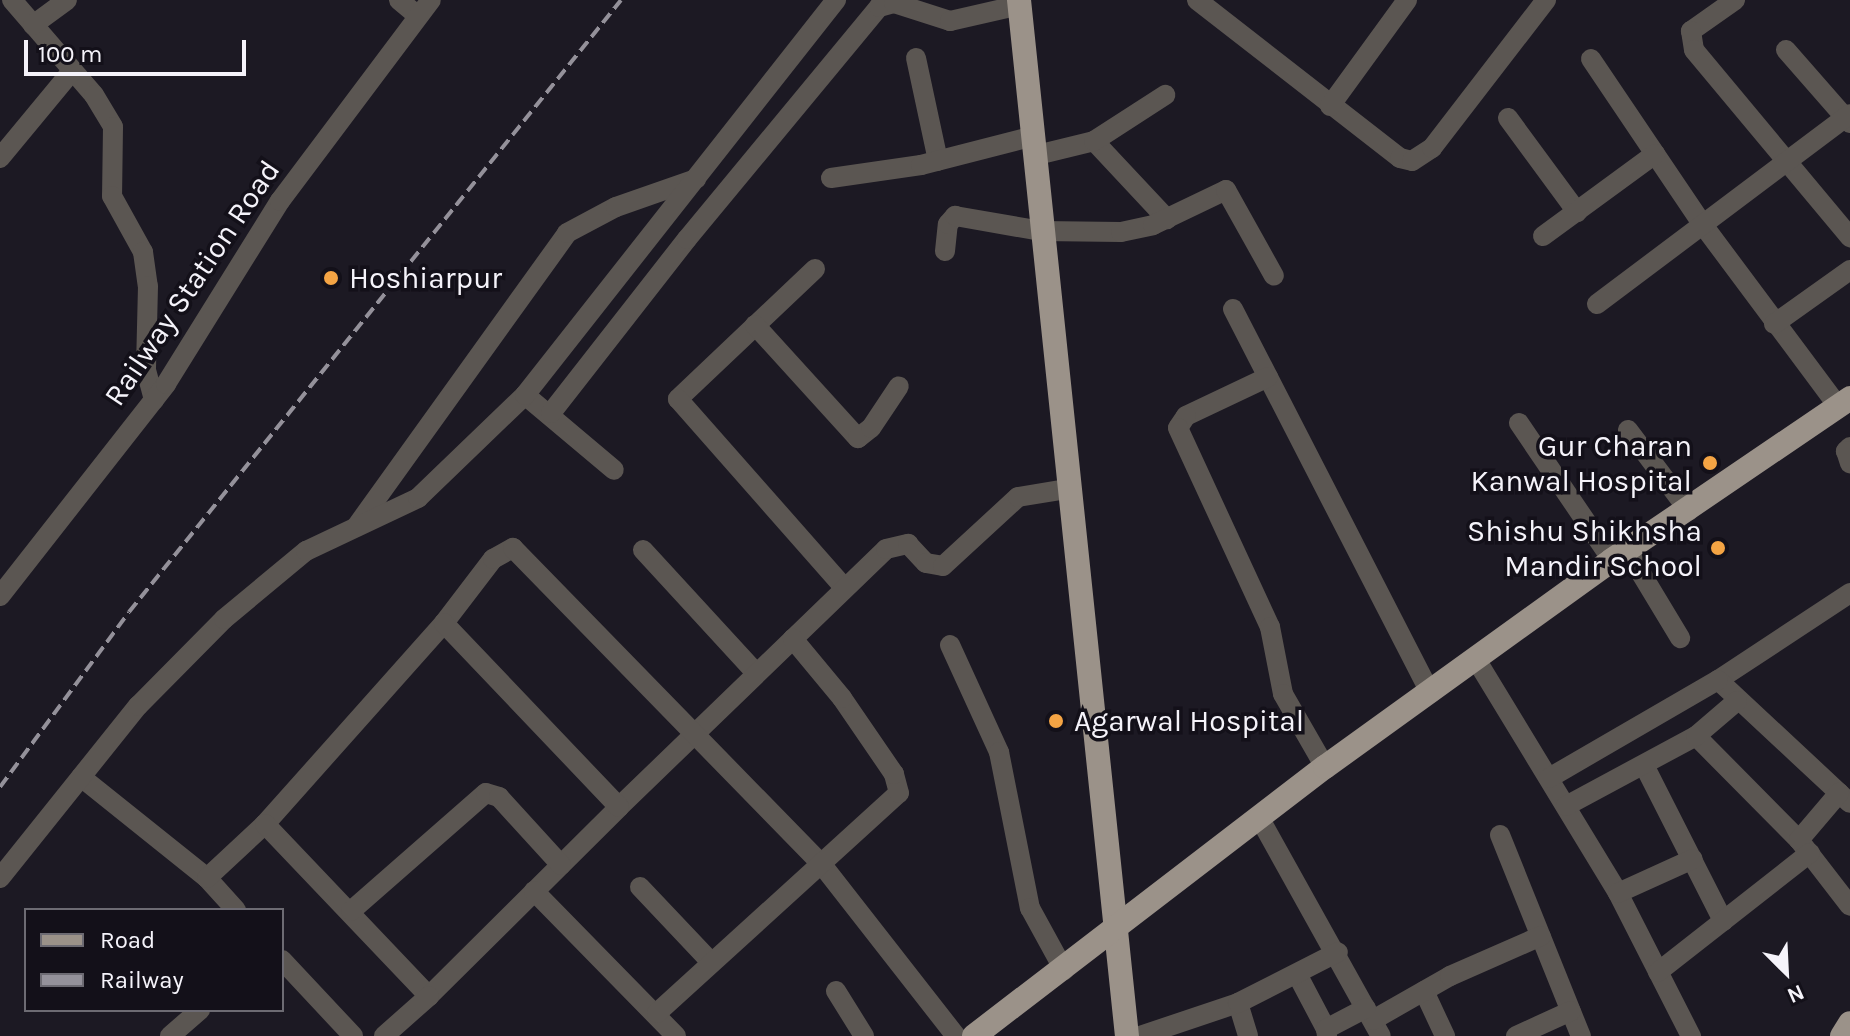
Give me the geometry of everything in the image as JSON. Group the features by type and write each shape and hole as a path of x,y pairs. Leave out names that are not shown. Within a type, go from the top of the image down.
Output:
{"main road":[{"path":"1019,3 1036,145 1041,231 1067,489 1127,1036"},
{"path":"974,1036 1325,767 1477,661 1619,555 1689,511 1844,402"},
{"path":"1842,1036 1850,1023"}],"street":[{"path":"12,0 101,105 116,136 112,196 143,252 146,370 154,400"},
{"path":"33,25 67,0"},
{"path":"399,0 424,8"},
{"path":"0,878 160,682 224,619 290,562 418,498 443,479 525,395 836,0"},
{"path":"1197,0 1330,106 1400,158 1412,161 1432,148 1546,0"},
{"path":"1735,0 1691,31 1690,41 1850,237"},
{"path":"551,413 687,239 879,7 894,3 950,21 1019,3"},
{"path":"1330,106 1397,3"},
{"name":"Railway Station Road","path":"3,586 154,400 280,201 424,8"},
{"path":"1597,304 1848,118 1786,50"},
{"path":"916,58 938,161"},
{"path":"1591,59 1774,324 1844,402"},
{"path":"3,148 72,71"},
{"path":"831,178 1036,145 1094,141 1165,95"},
{"path":"1508,118 1577,212"},
{"path":"1094,141 1167,219"},
{"path":"1543,236 1655,154"},
{"path":"356,527 567,233 616,207 696,179"},
{"path":"945,251 948,224 955,216 1041,231 1121,232 1167,219 1226,190 1274,276"},
{"path":"815,269 678,402 844,587"},
{"path":"1774,324 1850,270"},
{"path":"1233,309 1430,693"},
{"path":"755,325 858,438 871,428 899,386"},
{"path":"1268,377 1186,416 1178,428 1267,619 1283,694 1325,767"},
{"path":"525,395 551,413 614,470"},
{"path":"1519,423 1680,638"},
{"path":"1628,430 1689,511"},
{"path":"1850,447 1850,463"},
{"path":"384,1036 429,996 844,587 894,544 908,544 926,563 943,566 1018,497 1067,489"},
{"path":"207,878 265,824 444,623 493,559 504,550 520,551 693,736 823,866 956,1036"},
{"path":"643,550 756,673"},
{"path":"1549,778 1718,680 1850,593"},
{"path":"444,623 619,807"},
{"path":"657,1013 710,961 823,866 893,800 900,784 842,698 793,639"},
{"path":"950,645 999,752 1036,923 1064,970"},
{"path":"1477,661 1618,893 1691,1036"},
{"path":"1658,972 1723,921 1804,846 1844,798 1718,680"},
{"path":"1566,806 1696,736 1737,701"},
{"path":"1696,736 1804,846 1850,906"},
{"path":"1644,765 1723,921"},
{"path":"81,777 207,878 234,908"},
{"path":"351,911 486,793 499,797 561,865"},
{"path":"1260,819 1338,952 1373,1021"},
{"path":"265,824 429,996"},
{"path":"1500,835 1581,1036"},
{"path":"1618,893 1693,859"},
{"path":"640,887 710,961"},
{"path":"534,891 657,1013 676,1036"},
{"path":"1297,974 1326,1033 1373,1021 1424,991 1541,936"},
{"path":"1140,1036 1238,1003 1338,952"},
{"path":"284,962 353,1036"},
{"path":"836,991 864,1036"},
{"path":"1424,991 1445,1036"},
{"path":"1238,1003 1248,1036"},
{"path":"1516,1036 1571,1011"},
{"path":"170,1036 198,1012"}],"railway":[{"path":"0,787 129,612 621,0"}],"place":[{"name":"Hoshiarpur","path":"331,278"},
{"name":"Gur Charan Kanwal Hospital","path":"1710,463"},
{"name":"Shishu Shikhsha Mandir School","path":"1718,548"},
{"name":"Agarwal Hospital","path":"1056,721"}]}
